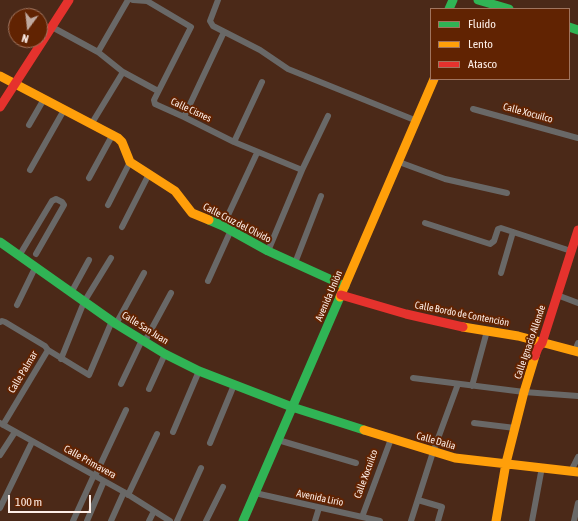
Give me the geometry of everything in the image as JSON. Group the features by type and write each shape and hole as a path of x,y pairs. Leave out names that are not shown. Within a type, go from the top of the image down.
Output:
{"street":[{"path":"0,107 69,0"},
{"path":"98,52 128,0"},
{"path":"52,27 98,52 123,72 158,91 191,28 148,1 133,0"},
{"path":"218,0 210,21 213,26 260,50 288,69 417,122"},
{"path":"478,0 506,8"},
{"path":"184,117 224,32"},
{"path":"92,123 123,72"},
{"path":"0,76 113,134 122,142 130,162 108,205"},
{"name":"Avenida Unión","path":"243,521 417,122 434,80"},
{"path":"234,142 262,82"},
{"name":"Calle Cisnes","path":"158,91 154,104 257,153 302,170"},
{"path":"29,125 44,99"},
{"name":"Calle Xocuilco","path":"473,109 578,138"},
{"path":"30,170 64,110"},
{"path":"268,251 302,170 328,116"},
{"path":"89,178 113,134"},
{"path":"208,281 227,228 257,153"},
{"name":"Calle Cruz del Olvido","path":"130,162 175,191 192,213 227,228 268,251 345,286"},
{"path":"399,162 445,179 507,193"},
{"path":"122,227 149,174"},
{"path":"295,263 320,196"},
{"path":"19,256 54,199 56,199 64,204 36,254"},
{"path":"425,223 490,244 494,241 498,228 571,251"},
{"name":"Calle Ignacio Allende","path":"506,463 524,392 538,348 542,343 578,230"},
{"path":"501,273 513,232"},
{"name":"Calle San Juan","path":"0,242 84,302 165,354 199,371 292,407"},
{"path":"61,359 84,302 111,258"},
{"path":"71,293 89,260"},
{"path":"17,305 35,268"},
{"path":"1,322 45,346 48,350 61,359 89,375 114,322 144,273"},
{"path":"121,384 143,341 171,293"},
{"name":"Calle Bordo de Contención","path":"341,295 447,324 518,336 542,343 577,349"},
{"path":"557,295 578,302"},
{"path":"472,386 488,331"},
{"name":"Calle Palmar","path":"2,424 48,350"},
{"path":"150,389 165,354"},
{"path":"173,432 199,371"},
{"path":"413,378 524,392 578,396"},
{"path":"411,521 433,452 458,384"},
{"path":"210,444 234,385"},
{"name":"Calle Dalia","path":"292,407 455,458 575,471"},
{"path":"73,521 126,410"},
{"path":"474,423 515,428"},
{"name":"Calle Primavera","path":"2,424 104,481 170,521"},
{"path":"0,455 15,432"},
{"path":"111,521 157,434"},
{"name":"Calle Xocuilco","path":"362,517 391,439"},
{"path":"278,440 356,463"},
{"path":"0,508 32,442"},
{"path":"575,471 578,457"},
{"path":"496,521 506,463"},
{"path":"176,521 201,468"},
{"path":"532,521 542,468"},
{"path":"87,521 104,481"},
{"path":"206,521 223,487"},
{"name":"Avenida Lirio","path":"255,493 370,520 380,521"},
{"path":"418,500 442,507 438,521"},
{"path":"574,521 578,503"},
{"path":"315,521 319,508"},
{"path":"149,521 154,511"}],"traffic: fast":[{"path":"449,8 453,0"},
{"path":"478,0 506,8"},
{"path":"570,27 578,30"},
{"path":"209,220 223,226 268,251 345,286"},
{"path":"0,242 116,324 165,354 199,371 292,407 364,430"},
{"path":"243,521 340,297"}],"traffic: slow":[{"path":"0,76 118,138 122,142 130,162 175,191 192,213 209,220"},
{"path":"340,297 434,80"},
{"path":"463,327 518,336 578,352"},
{"path":"496,521 506,463 535,356"},
{"path":"364,430 455,458 578,472"}],"traffic: jam":[{"path":"0,107 69,0"},
{"path":"535,356 542,343 578,230"},
{"path":"341,295 406,314 463,327"}]}
